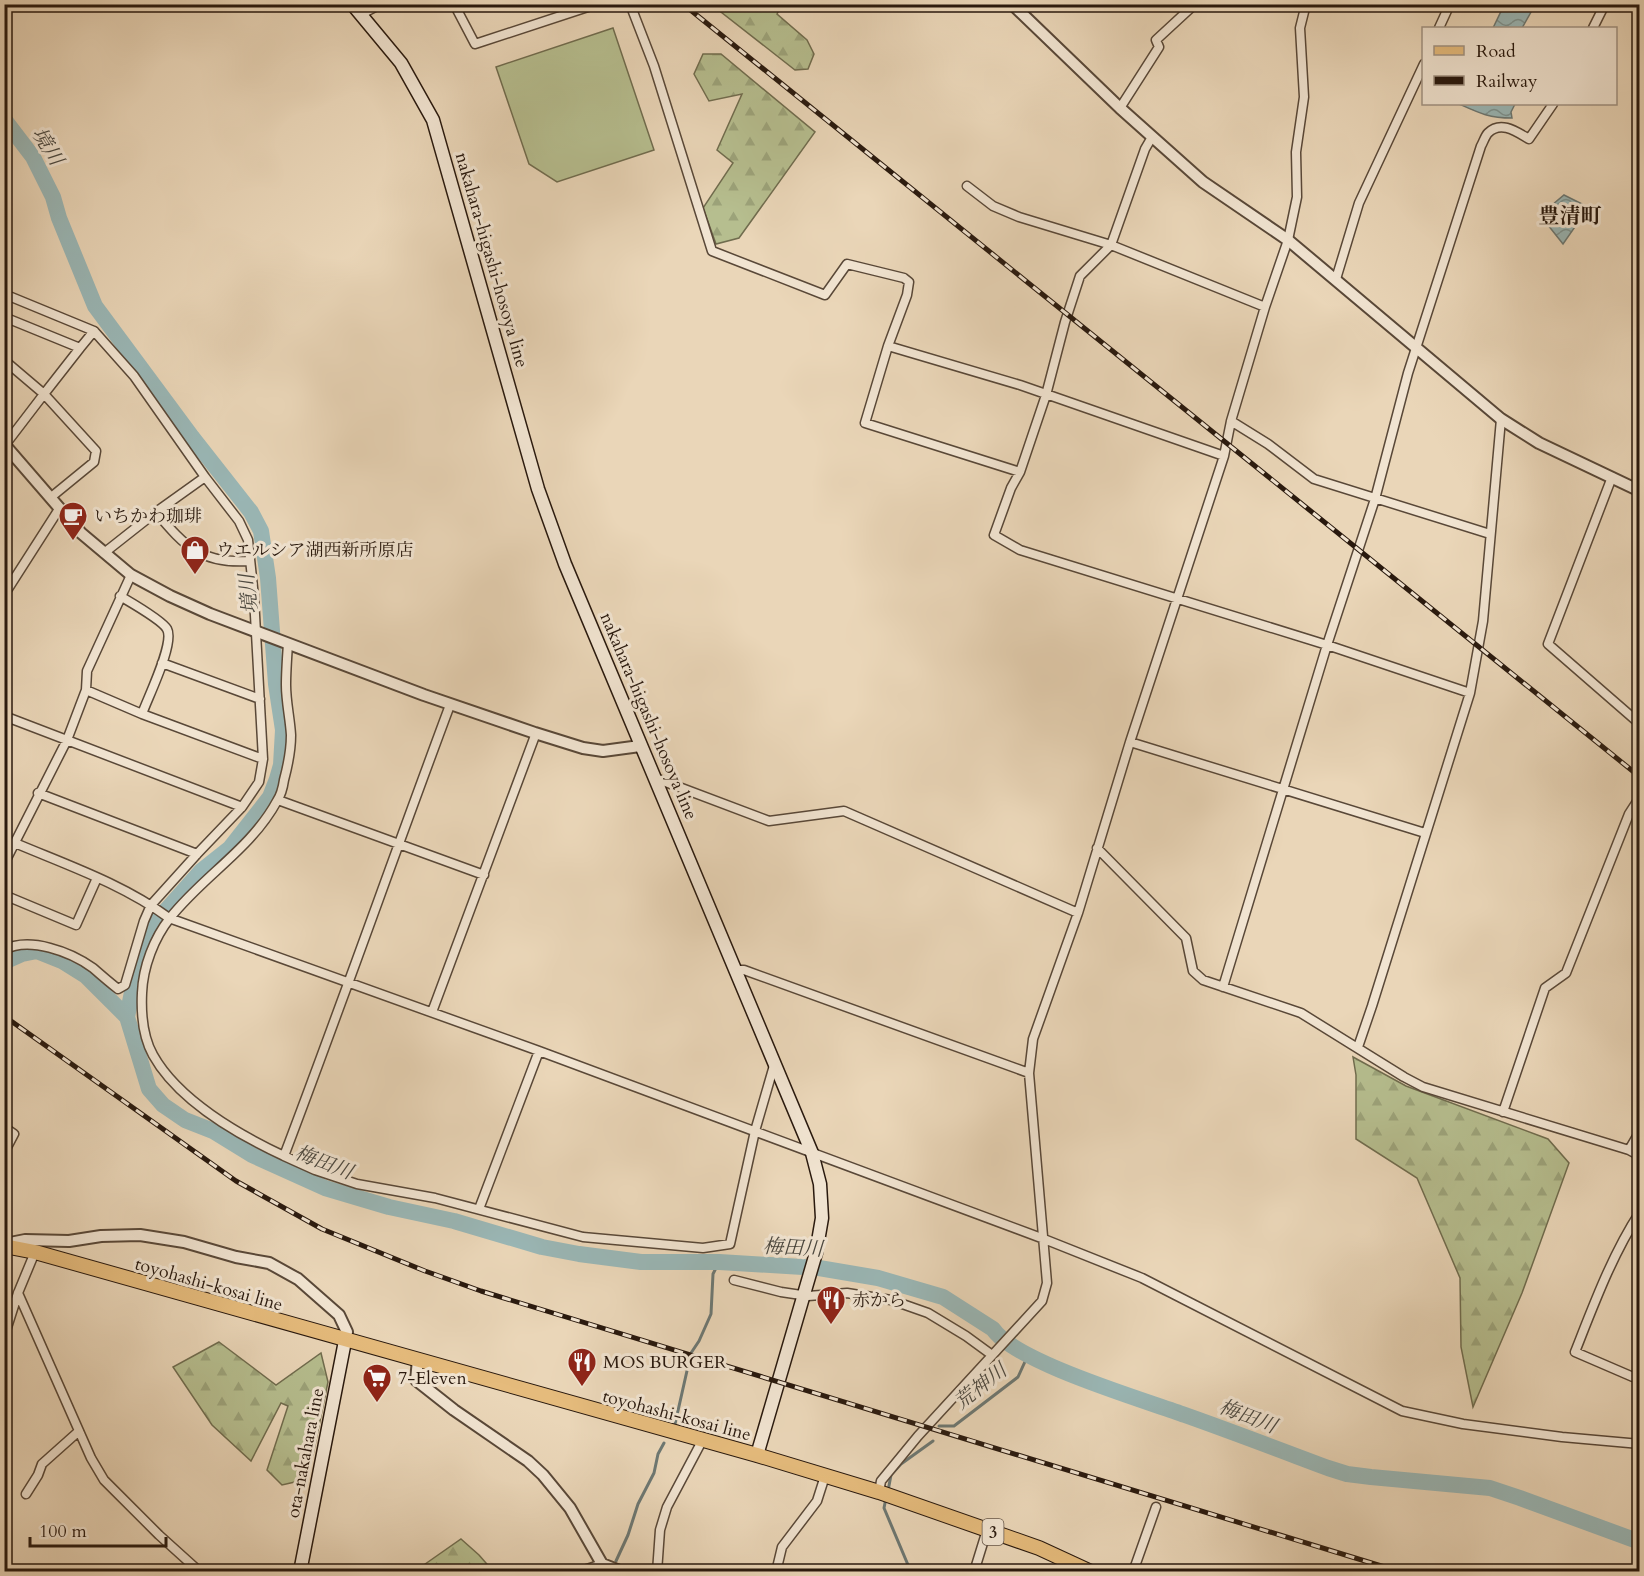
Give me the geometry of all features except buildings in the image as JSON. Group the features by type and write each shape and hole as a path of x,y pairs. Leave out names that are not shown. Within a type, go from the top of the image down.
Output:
{"main road":[{"name":"nakahara-higashi-hosoya line","path":"352,4 401,63 433,120 538,489 565,564 812,1153 820,1184 822,1218 816,1253 757,1455"},
{"name":"toyohashi-kosai line","path":"4,1245 757,1455 885,1494 1039,1548 1091,1572"},
{"name":"ota-nakahara line","path":"300,1572 345,1341"}],"street":[{"path":"360,15 381,4"},
{"path":"454,4 475,44 597,4"},
{"path":"630,4 654,66 712,251 825,296 848,264 904,278 909,282 907,295 888,346 865,423 1020,472"},
{"path":"1012,4 1120,108 1203,183 1288,240 1501,419 1539,444 1640,491"},
{"path":"1120,108 1159,47 1156,40 1195,4"},
{"path":"885,1494 880,1481 918,1436 1042,1301 1046,1290 1044,1239 1029,1073 1036,1028 1078,913 1130,742 1224,456 1231,421 1265,307 1288,240 1297,197 1296,152 1304,97 1300,28 1306,4"},
{"path":"1439,27 1450,4"},
{"path":"1594,27 1605,4"},
{"path":"1336,279 1359,203 1422,68"},
{"path":"1223,987 1328,645 1376,499 1408,373 1481,146 1488,133 1499,127 1510,128 1529,140 1551,105"},
{"path":"1152,137 1145,149 1111,245 1080,276 1046,395 1020,472 1011,488 994,535 1020,550 1328,645 1470,693"},
{"path":"967,186 993,206 1019,217 1111,245 1265,307"},
{"path":"4,294 94,331 134,376 239,522 248,540 263,759 259,782 242,807 196,854 152,905 144,921 125,985 118,989 91,967 71,956 42,946 14,945 4,950"},
{"path":"4,317 80,348"},
{"path":"94,331 5,445 59,509 104,553 131,575 200,610 450,705 583,748 603,751 640,746"},
{"path":"888,346 1020,385 1224,456"},
{"path":"4,360 44,394 96,451 94,462 50,498"},
{"path":"1358,1047 1470,693 1483,621 1489,570 1490,534 1501,419"},
{"path":"1231,421 1268,444 1314,479 1490,534"},
{"path":"104,553 205,477"},
{"path":"1612,477 1548,644 1640,724"},
{"path":"4,595 59,509"},
{"path":"156,512 174,533 201,554 222,562 249,561"},
{"path":"4,864 38,793 67,740 86,690 87,671 131,575"},
{"path":"120,596 166,626 170,636 142,714"},
{"path":"285,643 286,686 291,734 290,758 278,800 245,845 213,873 170,918 153,948 142,984 141,1008 144,1030 153,1054 165,1073 185,1095 237,1131 284,1156 315,1170 357,1184 435,1198 583,1238 703,1248 730,1245 756,1131 775,1062"},
{"path":"162,663 260,699"},
{"path":"86,690 142,714 263,759"},
{"path":"284,1156 350,982 450,705"},
{"path":"4,716 242,807"},
{"path":"432,1012 536,733"},
{"path":"1130,742 1425,833"},
{"path":"655,778 769,821 844,811 1078,913"},
{"path":"38,793 196,854"},
{"path":"1503,1112 1545,988 1566,973 1629,814 1640,797"},
{"path":"278,800 484,875"},
{"path":"15,843 97,878 152,905 170,918 756,1131 1142,1278 1402,1411 1463,1424 1562,1437 1640,1444"},
{"path":"1097,848 1186,938 1193,971 1203,980 1301,1013 1423,1087 1629,1150 1640,1156"},
{"path":"4,896 76,925 97,878"},
{"path":"736,970 744,970 1029,1073"},
{"path":"479,1209 539,1051"},
{"path":"4,1127 14,1134 4,1153"},
{"path":"1629,1150 1640,1131"},
{"path":"1633,1377 1575,1352 1624,1236 1640,1212"},
{"path":"4,1245 25,1240 69,1241 100,1236 140,1235 184,1242 269,1263 298,1279 339,1315 347,1332 345,1341"},
{"path":"4,1337 18,1293 35,1252"},
{"path":"734,1280 781,1292 847,1293 891,1300 928,1313 993,1354"},
{"path":"18,1293 90,1458 105,1480 159,1535 200,1572"},
{"path":"418,1360 416,1380 454,1410 528,1461 543,1475 570,1508 602,1564 622,1572"},
{"path":"26,1494 42,1464 79,1431"},
{"path":"657,1572 660,1530 667,1507 702,1441"},
{"path":"776,1572 782,1547 817,1501 825,1476"},
{"path":"1133,1572 1156,1507"},
{"path":"975,1572 987,1530"},
{"path":"579,1572 602,1564"}],"green space":[{"path":"712,5 782,5 777,14 807,40 814,54 808,69 795,70"},
{"path":"613,28 654,150 557,182 529,164 496,67"},
{"path":"703,54 721,54 815,132 739,238 716,244 703,208 733,163 717,150 742,94 709,101 694,74"},
{"path":"1353,1057 1406,1086 1548,1139 1569,1163 1522,1293 1473,1407 1461,1347 1460,1278 1417,1178 1356,1139 1356,1075"},
{"path":"219,1342 276,1385 321,1353 328,1382 313,1455 299,1481 282,1485 267,1470 288,1406 281,1403 251,1461 212,1425 173,1367"},
{"path":"461,1539 493,1571 421,1572 418,1569"}],"water":[{"path":"1504,4 1535,5 1523,27 1493,27"},
{"path":"1462,105 1514,105 1511,112 1512,118 1484,114"},
{"path":"1564,195 1582,204 1577,224 1563,244 1540,215"}],"waterway":[{"name":"境川","path":"4,119 33,157 53,197 59,218 95,306 251,512 261,531 268,578 276,684 283,730 281,765 277,779 270,797 230,848 201,871 160,917 139,957 127,1017"},
{"name":"梅田川","path":"4,962 22,954 37,951 62,961 86,976 127,1017 149,1089 163,1105 185,1120 213,1131 252,1155 325,1188 389,1207 454,1221 542,1247 579,1254 641,1262 719,1262 819,1268 878,1278 943,1297 993,1329 1006,1342 1053,1367 1328,1468 1347,1474 1371,1477 1490,1488 1640,1542"},
{"path":"675,1424 691,1353 711,1314 713,1274 719,1262"},
{"name":"荒神川","path":"939,1426 954,1426 1018,1377 1028,1355"},
{"name":"荒神川","path":"888,1491 891,1475 901,1464 933,1441"},
{"path":"616,1561 628,1535 638,1504 654,1473 658,1454 664,1443"},
{"name":"荒神川","path":"886,1498 884,1508 911,1572"}],"railway":[{"path":"683,4 1640,777"},
{"path":"4,1016 236,1181 322,1229 425,1271 481,1291 1401,1572"}],"place":[{"name":"いちかわ珈琲","path":"73,542"},
{"name":"ウエルシア湖西新所原店","path":"195,576"},
{"name":"赤から","path":"831,1326"},
{"name":"MOS BURGER","path":"582,1388"},
{"name":"7-Eleven","path":"377,1404"}],"district":[{"name":"豊清町","path":"1570,216"}]}
